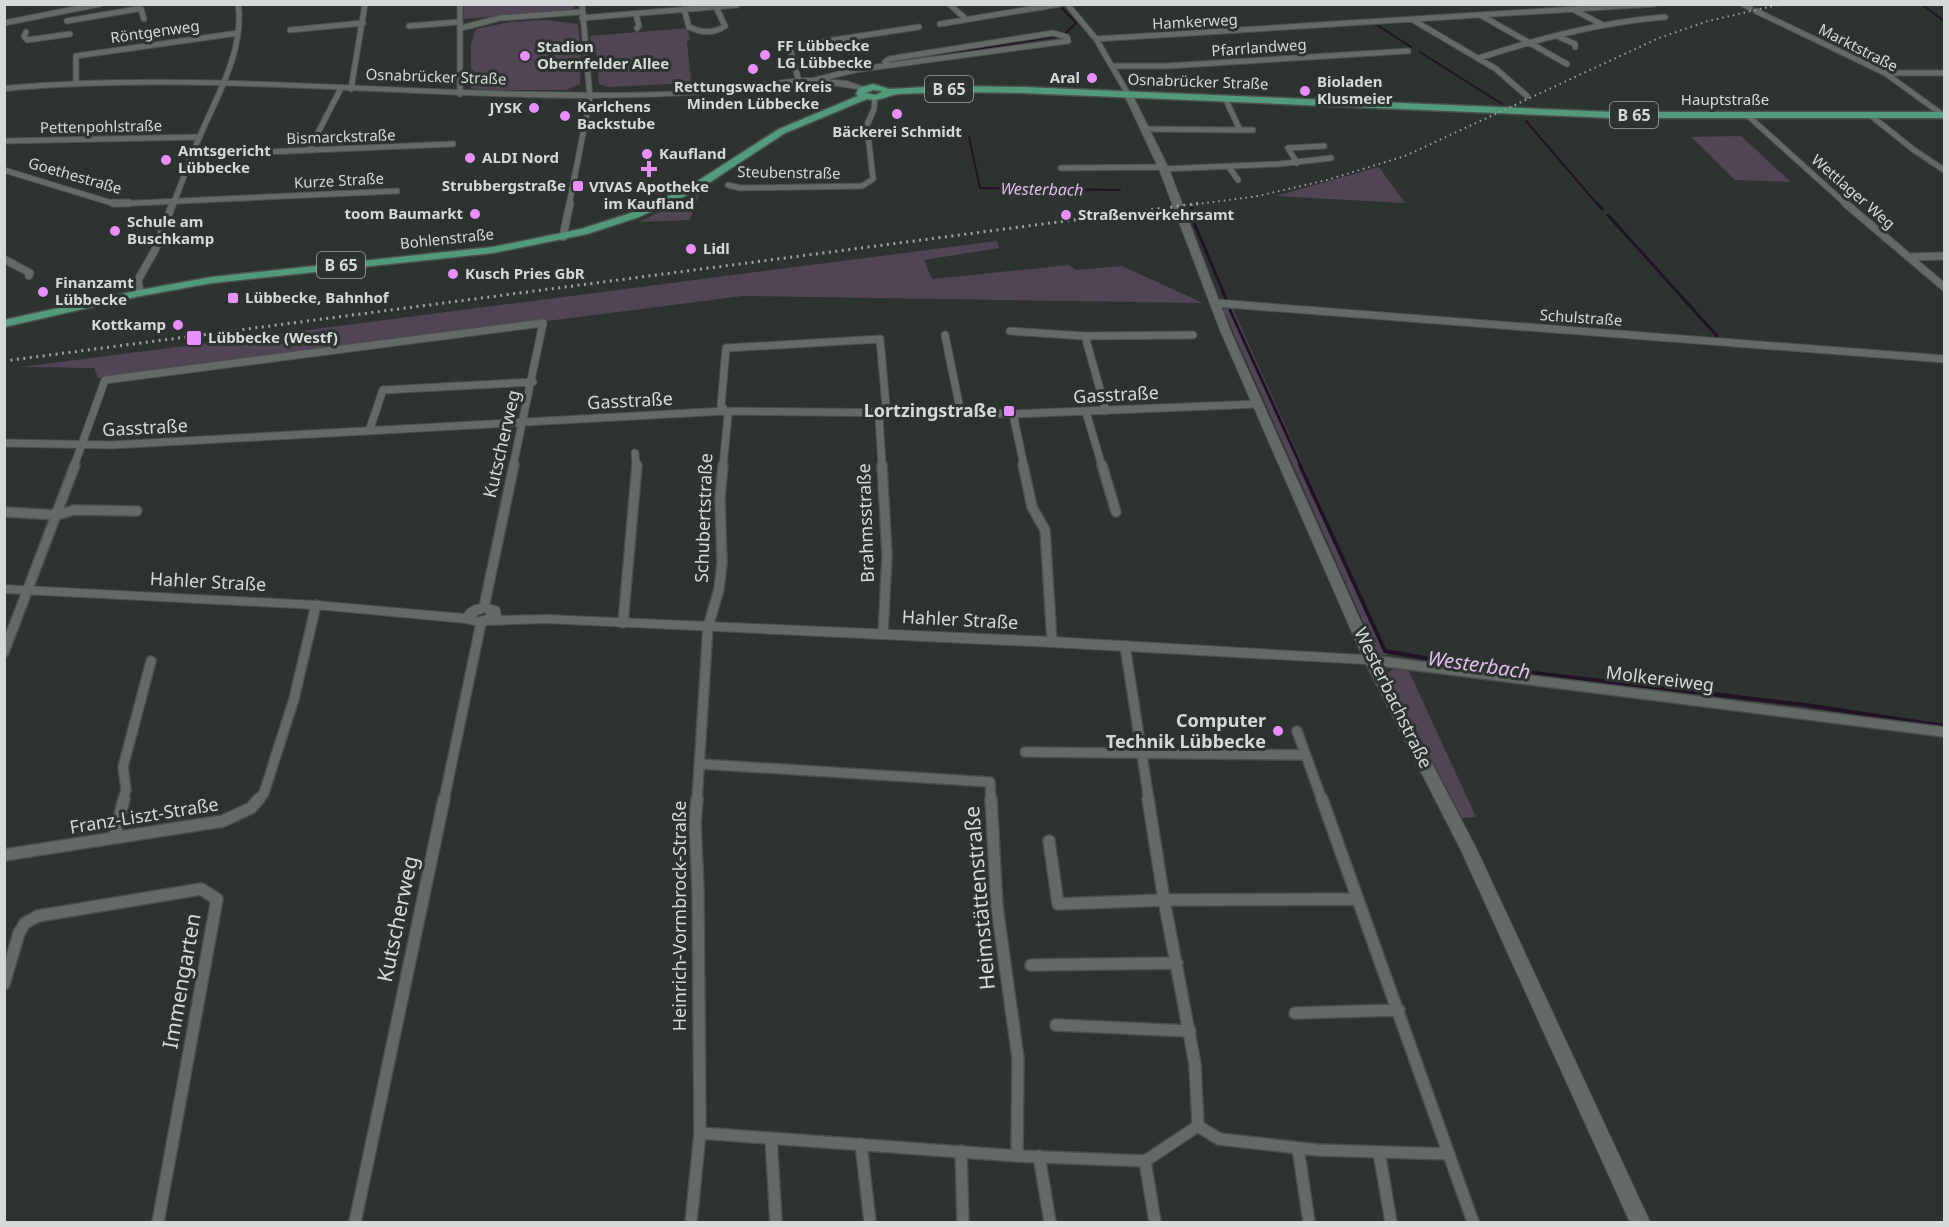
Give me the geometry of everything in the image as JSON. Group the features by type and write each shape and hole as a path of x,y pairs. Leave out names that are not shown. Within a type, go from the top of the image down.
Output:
{"main road":[{"name":"Osnabrücker Straße","path":"888,92 962,88 1506,110"},
{"name":"Bohlenstraße","path":"4,324 140,293 251,275 494,250 563,237 608,225 669,200 694,188 798,123 868,95 885,96 888,92"},
{"name":"Hauptstraße","path":"1506,110 1613,115 1944,115"}],"street":[{"path":"4,23 100,4"},
{"path":"140,293 138,280 155,250 199,137 223,83 238,33 240,16 238,4"},
{"path":"351,89 365,4"},
{"path":"460,4 460,94"},
{"path":"563,237 590,95 581,15 582,4"},
{"path":"409,26 460,25 500,18 636,14 737,4"},
{"path":"949,4 966,20"},
{"path":"940,24 1060,4"},
{"path":"1067,4 1096,39 1128,94"},
{"name":"Hamkerweg","path":"1096,39 1654,4"},
{"name":"Marktstraße","path":"1743,4 1885,73 1944,115"},
{"path":"1622,6 1647,18"},
{"path":"684,9 689,27 696,31 713,32 725,26 716,7"},
{"path":"67,21 137,9 141,9 144,19"},
{"path":"1574,10 1603,25"},
{"path":"60,12 67,21 71,42"},
{"path":"636,14 639,26 637,28"},
{"path":"1482,16 1567,64"},
{"path":"1479,58 1528,41 1603,25 1665,17"},
{"path":"1413,20 1497,69 1527,96"},
{"path":"290,30 363,23"},
{"path":"799,82 790,48 794,46 919,27"},
{"path":"26,32 24,36 27,40 70,34"},
{"name":"Röntgenweg","path":"76,82 76,56 238,33"},
{"path":"812,81 886,66 1023,45 1068,41 1067,37 1053,33 889,59 885,62 886,66"},
{"path":"1557,36 1575,44 1575,47"},
{"name":"Pfarrlandweg","path":"1112,66 1167,66 1408,51"},
{"path":"1885,73 1944,73"},
{"name":"Osnabrücker Straße","path":"4,89 76,82 223,83 460,94 590,95 700,92 812,81 844,83 868,95"},
{"path":"309,150 340,88"},
{"name":"Westerbachstraße","path":"1128,94 1164,168 1215,303 1371,660 1469,850 1640,1222"},
{"name":"Steubenstraße","path":"728,185 740,188 847,188 862,186 873,179 867,125 874,108 868,95"},
{"path":"1225,98 1240,130"},
{"name":"Wettlager Weg","path":"1746,115 1944,287"},
{"path":"1870,115 1914,150 1944,170"},
{"path":"1146,129 1253,130"},
{"name":"Pettenpohlstraße","path":"4,141 199,137"},
{"name":"Bismarckstraße","path":"193,155 453,144"},
{"path":"1297,162 1288,148 1324,146"},
{"path":"1061,168 1229,167 1331,159"},
{"path":"1229,167 1238,180"},
{"name":"Goethestraße","path":"4,170 115,204 175,201"},
{"name":"Kurze Straße","path":"175,201 397,192"},
{"path":"1908,257 1944,256"},
{"path":"4,259 30,273 29,276"},
{"name":"Schulstraße","path":"1215,303 1944,359"},
{"name":"Kutscherweg","path":"81,445 105,380 543,323 355,1222"},
{"path":"1010,331 1085,336 1193,335"},
{"path":"945,335 961,414"},
{"path":"1085,336 1106,411"},
{"name":"Schubertstraße","path":"708,627 719,588 723,563 720,498 728,415 721,405 726,348 880,339 886,406 881,412"},
{"path":"369,431 383,390 532,382"},
{"name":"Gasstraße","path":"4,442 81,445 725,411 1013,414 1258,404"},
{"name":"Brahmsstraße","path":"881,412 879,416 887,555 883,634"},
{"path":"1086,412 1116,512"},
{"path":"1013,414 1032,507 1045,530 1052,642"},
{"path":"4,652 57,515 81,445"},
{"path":"623,623 637,460 634,453"},
{"path":"4,512 57,515 74,510 137,511"},
{"name":"Hahler Straße","path":"4,589 482,616 1052,642 1371,660"},
{"name":"Franz-Liszt-Straße","path":"4,855 223,821 243,813 258,802 264,793 294,699 316,605"},
{"name":"Heinrich-Vormbrock-Straße","path":"691,1222 700,1133 698,889 695,823 701,764 708,627"},
{"path":"1125,646 1139,752 1164,900 1190,1031 1195,1064 1198,1126"},
{"name":"Molkereiweg","path":"1371,660 1944,732"},
{"path":"114,838 126,790 123,767 151,661"},
{"path":"1297,731 1399,1010 1473,1222"},
{"path":"1025,752 1305,755"},
{"name":"Heimstättenstraße","path":"701,764 990,782 998,907 1018,1058 1017,1156"},
{"path":"1049,841 1058,904 1164,900 1358,899"},
{"name":"Immengarten","path":"4,984 19,933 25,923 38,916 201,889 217,899 158,1222"},
{"path":"1031,965 1177,963"},
{"path":"1295,1013 1399,1010"},
{"path":"1056,1025 1190,1031"},
{"path":"700,1133 1017,1156 1145,1161 1198,1126"},
{"path":"1198,1126 1219,1139 1298,1148 1449,1154"},
{"path":"771,1138 776,1222"},
{"path":"861,1144 870,1222"},
{"path":"1298,1148 1309,1222"},
{"path":"960,1151 963,1222"},
{"path":"1379,1152 1391,1222"},
{"path":"1039,1156 1050,1222"},
{"path":"1145,1161 1155,1222"}],"shaded area":[{"path":"464,5 575,5 572,10 464,19"},
{"name":"Stadion Obernfelder Allee","path":"545,20 578,24 581,54 580,84 566,90 471,88 471,44 476,29 510,22"},
{"path":"687,28 690,39 687,43 691,81 689,83 608,87 599,84 596,52 592,52 590,36"},
{"path":"1741,136 1791,182 1735,180 1691,137"},
{"path":"1379,167 1405,203 1276,196"},
{"path":"700,192 690,220 639,222"},
{"path":"997,241 999,248 924,260 932,279 1069,265 1075,270 1122,266 1203,303 743,296 98,378 94,368 21,367"},
{"path":"1232,307 1388,655 1378,655 1223,309"},
{"path":"1396,668 1408,669 1476,817 1462,818 1386,673"}],"waterway":[{"path":"1921,4 1944,21"},
{"name":"Westerbach","path":"1060,6 1076,23 1065,34"},
{"path":"1377,25 1411,47"},
{"name":"Westerbach","path":"903,61 1058,36"},
{"path":"1420,52 1502,104"},
{"path":"1526,121 1598,205"},
{"name":"Westerbach","path":"969,137 980,188 1120,190"},
{"path":"1597,203 1602,209"},
{"name":"Westerbach","path":"1192,208 1190,213 1227,301"},
{"path":"1608,215 1717,336"},
{"name":"Westerbach","path":"1230,310 1301,466"},
{"name":"Westerbach","path":"1300,465 1385,651 1459,664 1806,705 1944,726"}],"railway":[{"path":"1191,205 1258,196 1327,180 1405,156 1659,38 1708,21 1782,4"},
{"path":"4,361 1202,203"}],"place":[{"name":"FF Lübbecke LG Lübbecke","path":"765,55"},
{"name":"Stadion Obernfelder Allee","path":"525,56"},
{"name":"Rettungswache Kreis Minden Lübbecke","path":"753,69"},
{"name":"Aral","path":"1092,78"},
{"name":"Bioladen Klusmeier","path":"1305,91"},
{"name":"JYSK","path":"534,108"},
{"name":"Bäckerei Schmidt","path":"897,114"},
{"name":"Karlchens Backstube","path":"565,116"},
{"name":"Kaufland","path":"647,154"},
{"name":"ALDI Nord","path":"470,158"},
{"name":"Amtsgericht Lübbecke","path":"166,160"},
{"name":"VIVAS Apotheke im Kaufland","path":"649,169"},
{"name":"Strubbergstraße","path":"578,186"},
{"name":"toom Baumarkt","path":"475,214"},
{"name":"Straßenverkehrsamt","path":"1066,215"},
{"name":"Schule am Buschkamp","path":"115,231"},
{"name":"Lidl","path":"691,249"},
{"name":"Kusch Pries GbR","path":"453,274"},
{"name":"Finanzamt Lübbecke","path":"43,292"},
{"name":"Lübbecke, Bahnhof","path":"233,298"},
{"name":"Kottkamp","path":"178,325"},
{"name":"Lübbecke (Westf)","path":"194,338"},
{"name":"Lortzingstraße","path":"1009,411"},
{"name":"Computer Technik Lübbecke","path":"1278,731"}]}
